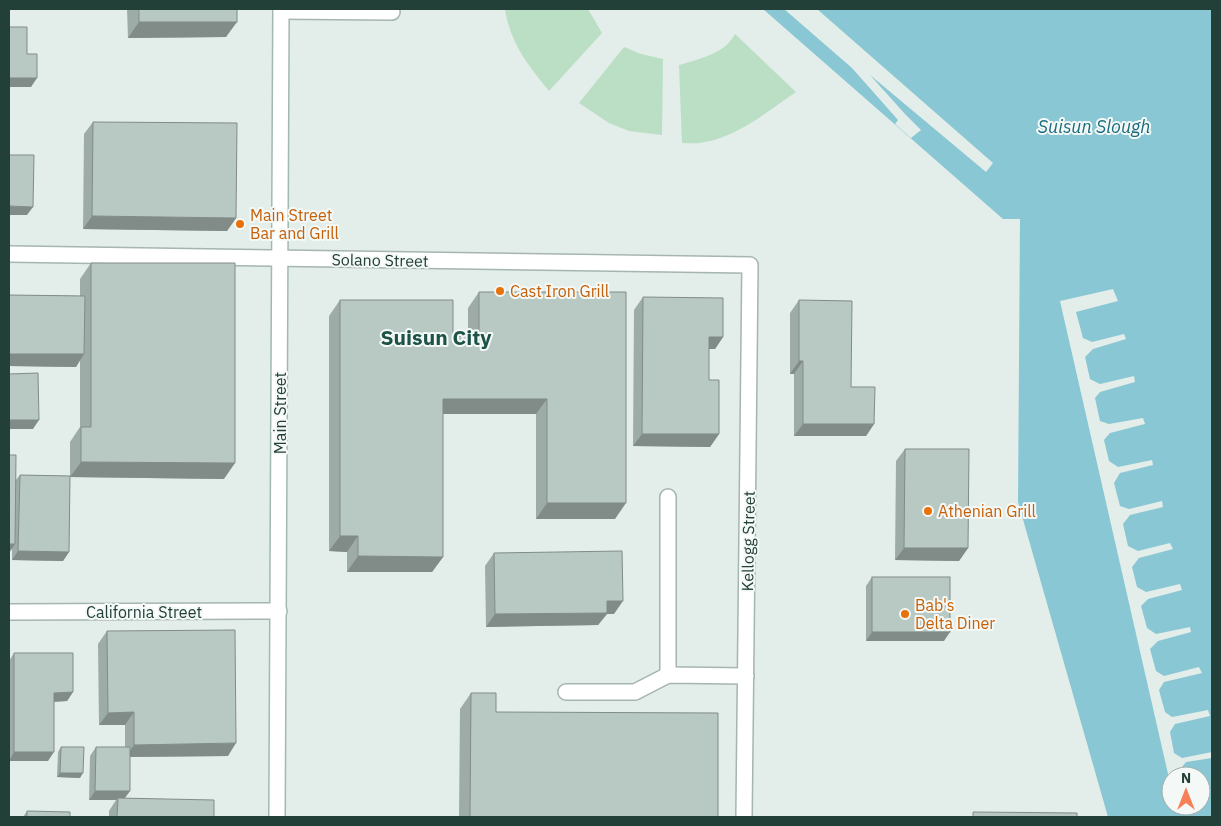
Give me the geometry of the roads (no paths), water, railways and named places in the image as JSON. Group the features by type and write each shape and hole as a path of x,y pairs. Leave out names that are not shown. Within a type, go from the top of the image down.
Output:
{"street":[{"path":"280,10 392,12"},
{"name":"Main Street","path":"277,817 280,10"},
{"name":"Solano Street","path":"9,254 750,265"},
{"name":"Kellogg Street","path":"744,817 750,265"},
{"path":"668,498 668,675"},
{"name":"California Street","path":"9,612 279,611"},
{"path":"566,692 635,692 668,675 746,676"}],"water":[{"name":"Suisun Slough","path":"763,9 1212,9 1212,817 1108,817 1018,502 1020,219 1003,219"}],"place":[{"name":"Main Street Bar and Grill","path":"240,224"},
{"name":"Cast Iron Grill","path":"500,291"},
{"name":"Athenian Grill","path":"928,511"},
{"name":"Bab's Delta Diner","path":"905,614"}],"district":[{"name":"Suisun City","path":"436,338"}]}
